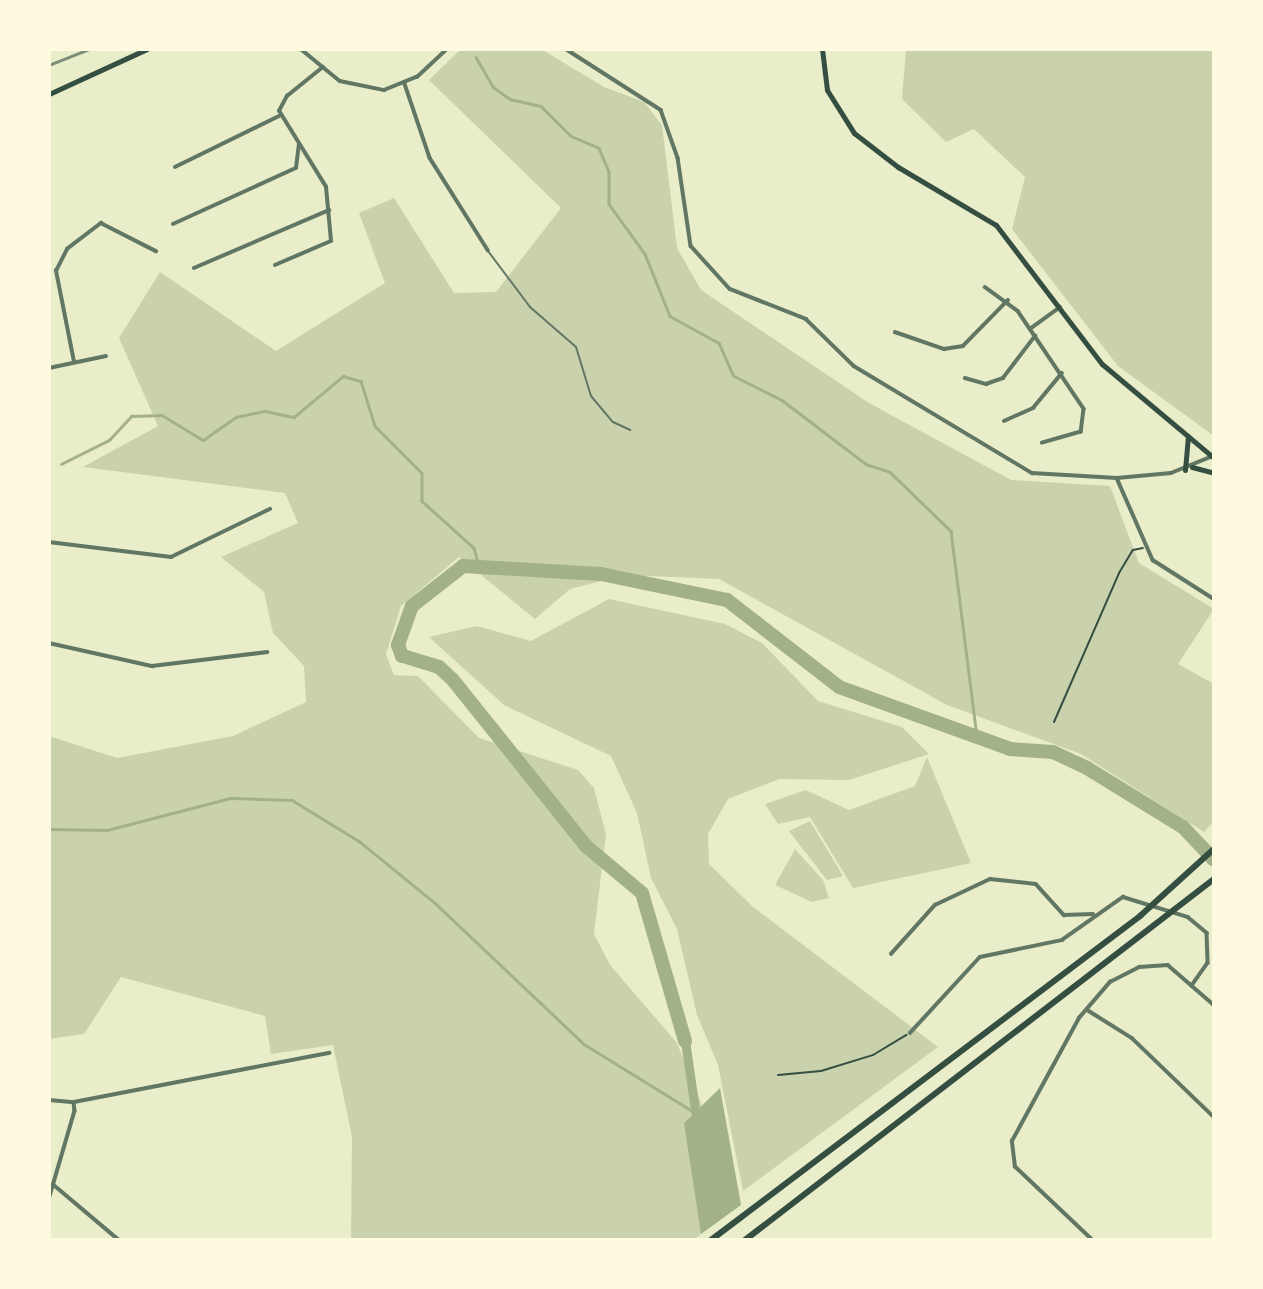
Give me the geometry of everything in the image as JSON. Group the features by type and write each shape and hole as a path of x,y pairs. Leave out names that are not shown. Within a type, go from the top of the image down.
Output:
{"highway":[{"path":"711,1240 1140,916 1214,849"},
{"path":"747,1238 1151,931 1214,879"}],"main road":[{"path":"49,94 147,49"},
{"path":"822,49 827,90 854,133 898,167 996,225 1102,364 1214,456"},
{"path":"1188,435 1188,468 1214,473"}],"street":[{"path":"301,49 323,66 361,88 405,84 447,49"},
{"path":"566,49 661,110 678,158 685,231 718,280 806,319 854,366 1020,468 1117,478 1188,468 1214,456"},
{"path":"175,167 279,116 287,96 323,66"},
{"path":"405,84 430,158 488,250"},
{"path":"275,265 331,241 329,210 320,175 279,116"},
{"path":"173,224 296,168 299,143"},
{"path":"194,268 329,210"},
{"path":"74,362 56,271 67,249 101,223 156,251"},
{"path":"985,287 1008,300 1062,373 1084,409 1083,428 1055,444 1043,443"},
{"path":"895,332 944,349 963,346 1008,300"},
{"path":"1030,329 1060,307"},
{"path":"965,378 986,384 1003,378 1035,336"},
{"path":"49,368 106,356"},
{"path":"1004,421 1033,408 1062,373"},
{"path":"1117,478 1144,548 1163,568 1214,599"},
{"path":"49,542 171,557 270,509"},
{"path":"49,643 152,666 267,652"},
{"path":"891,954 934,905 990,879 1036,884 1064,915 1096,914"},
{"path":"910,1033 980,957 1053,943 1117,899 1136,896 1195,920 1211,947 1192,986"},
{"path":"1092,1240 1020,1173 1011,1156 1012,1141 1079,1018 1089,1011 1097,992 1139,967 1171,966 1214,1005"},
{"path":"1089,1011 1132,1038 1214,1117"},
{"path":"49,1100 74,1102 329,1053"},
{"path":"49,1200 74,1102"},
{"path":"54,1185 119,1240"}],"lane":[{"path":"488,250 530,307 576,347 591,396 613,422 630,430"}],"path":[{"path":"1054,722 1119,573 1133,550 1144,548"},
{"path":"778,1075 873,1055 910,1033"}],"shaded area":[{"path":"461,49 541,49 604,87 644,102 662,125 677,248 701,290 869,403 1011,480 1110,486 1139,563 1214,609 1178,664 1214,684 1214,821 1204,832 1081,754 947,705 719,579 625,575 570,589 535,619 459,557 401,606 386,654 394,675 418,676 479,738 578,770 594,788 606,834 594,934 610,965 677,1043 702,1105 684,1123 701,1208 701,1234 693,1240 351,1240 352,1137 333,1045 271,1054 265,1016 121,977 84,1034 49,1039 49,736 117,758 233,736 306,702 304,666 273,633 264,592 221,557 298,523 285,493 83,467 158,426 119,338 160,272 276,351 385,283 359,213 394,198 454,293 496,292 561,208 429,80"},
{"path":"906,49 1214,49 1214,436 1118,366 1012,229 1025,177 974,129 946,142 902,99"},
{"path":"609,599 725,624 762,643 818,701 902,727 929,754 849,780 779,779 728,799 708,834 709,864 753,907 938,1047 743,1191 718,1065 697,1015 677,929 651,878 637,813 611,756 504,705 429,637 477,626 531,641"},
{"path":"927,757 971,863 853,888 810,817 778,824 765,804 806,790 849,810 915,786"},
{"path":"810,821 843,876 827,880 789,831"},
{"path":"795,849 823,880 829,898 812,902 775,885"},
{"path":"720,1088 741,1205 701,1234 684,1123"}],"waterway":[{"path":"476,57 493,87 510,99 541,106 571,136 599,148 609,172 609,204 645,254 670,316 719,343 734,376 782,400 866,464 890,472 951,531 977,736"},
{"path":"61,464 109,440 131,416 162,415 203,440 236,417 265,411 294,417 343,376 361,381 375,426 422,473 422,501 474,548 479,566"},
{"path":"685,1041 642,893 586,846 453,680 439,667 402,656 398,645 412,606 463,566 601,574 727,600 839,687 1010,749 1053,752 1087,768 1183,827 1214,860"},
{"path":"49,829 107,830 231,798 292,800 359,841 435,903 584,1044 694,1112"},
{"path":"685,1041 697,1123"}],"railway":[{"path":"49,65 89,49"}]}
